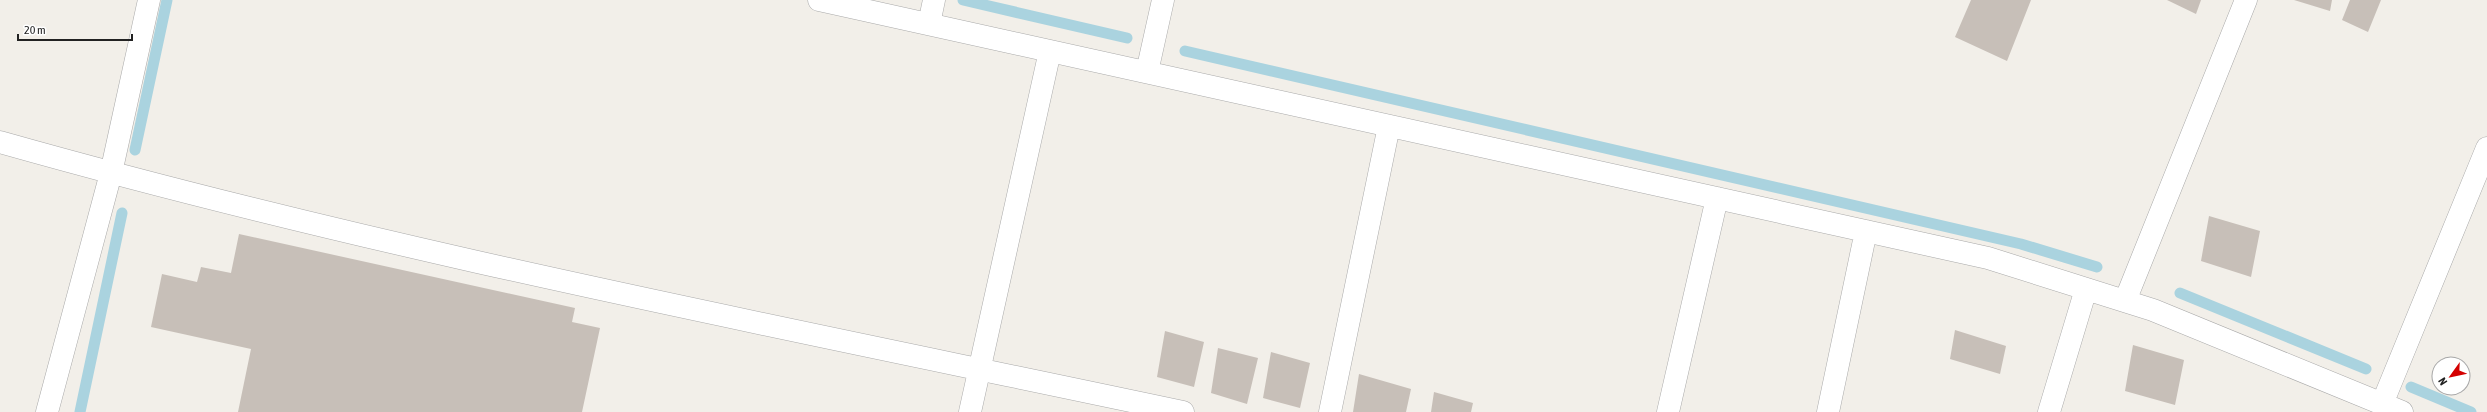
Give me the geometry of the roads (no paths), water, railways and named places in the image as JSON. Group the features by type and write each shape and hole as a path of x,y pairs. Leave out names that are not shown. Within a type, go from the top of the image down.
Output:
{"street":[{"path":"47,412 111,173 149,0"},
{"path":"819,0 1988,258 2154,310 2402,412"},
{"path":"929,24 934,0"},
{"path":"1147,72 1164,0"},
{"path":"2125,301 2246,0"},
{"path":"970,412 1050,51"},
{"path":"1330,412 1390,126"},
{"path":"0,142 111,173 408,247 1182,412"},
{"path":"2382,404 2487,148"},
{"path":"1668,412 1717,198"},
{"path":"1828,412 1866,231"},
{"path":"2049,412 2086,289"}],"waterway":[{"path":"135,150 167,0"},
{"path":"963,0 1127,38"},
{"path":"1185,51 2021,244 2097,267"},
{"path":"80,412 122,213"},
{"path":"2180,293 2366,369"},
{"path":"2411,387 2471,412"}]}
